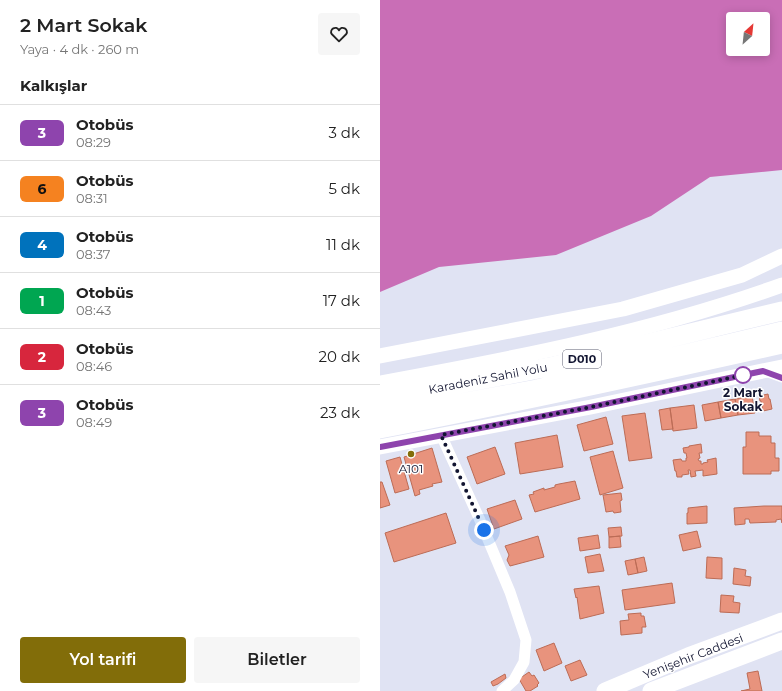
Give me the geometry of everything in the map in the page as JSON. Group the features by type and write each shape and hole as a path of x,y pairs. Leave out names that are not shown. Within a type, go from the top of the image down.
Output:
{"highway":[{"name":"Karadeniz Sahil Yolu","path":"380,399 554,366 782,311"},
{"name":"Karadeniz Sahil Yolu","path":"380,418 537,389 782,331"}],"main road":[{"path":"380,356 623,309 742,274 782,256"},
{"path":"380,383 464,368 611,337 712,309 782,285"},
{"path":"380,431 623,382 782,346"},
{"path":"380,447 591,407 782,367"},
{"path":"763,371 782,378"},
{"name":"Yenişehir Caddesi","path":"604,691 688,656 782,621"},
{"name":"Yenişehir Caddesi","path":"651,691 782,641"}],"street":[{"path":"441,435 508,586 526,640 524,662 514,680 502,691"}],"shaded area":[{"path":"380,0 782,0 782,170 710,177 651,216 556,255 439,267 380,292"}],"building":[{"path":"768,394 772,409 763,411 759,396"},
{"path":"752,396 755,413 738,415 735,399"},
{"path":"735,399 738,415 721,418 718,402"},
{"path":"718,402 721,418 705,421 702,405"},
{"path":"694,405 697,428 673,431 670,408"},
{"path":"670,408 673,429 662,430 659,410"},
{"path":"645,413 652,458 629,461 622,416"},
{"path":"606,417 613,444 584,451 577,425"},
{"path":"746,432 759,432 759,436 771,436 771,443 775,443 775,458 779,458 779,471 771,471 771,474 743,474 743,447 746,447"},
{"path":"557,435 563,467 520,474 515,443"},
{"path":"701,444 702,453 699,453 699,461 703,464 708,462 707,460 716,458 717,474 703,476 703,470 695,471 696,476 691,477 690,470 688,470 689,474 682,475 682,477 677,477 673,460 681,459 682,461 686,461 686,453 684,453 683,448"},
{"path":"495,447 505,474 477,484 467,457"},
{"path":"432,448 442,482 432,484 433,486 419,490 420,494 415,496 404,457"},
{"path":"613,451 623,488 600,495 590,457"},
{"path":"400,457 409,489 395,493 386,461"},
{"path":"575,481 580,499 535,512 529,495 534,494 533,492 544,488 544,490 555,487 555,485"},
{"path":"380,482 382,482 390,505 380,508"},
{"path":"621,493 621,512 606,512 603,495"},
{"path":"515,500 522,519 494,529 487,509"},
{"path":"707,506 707,523 687,524 688,508"},
{"path":"782,506 782,523 781,519 776,520 776,522 750,523 749,519 745,519 745,524 735,525 734,508"},
{"path":"446,513 456,543 394,562 385,533"},
{"path":"621,527 622,536 609,537 608,528"},
{"path":"697,531 701,547 683,551 679,535"},
{"path":"598,535 600,548 580,551 578,538"},
{"path":"538,536 544,557 510,566 507,560 509,555 505,546"},
{"path":"620,536 621,547 609,548 609,537"},
{"path":"600,554 604,571 588,573 585,557"},
{"path":"644,557 647,571 638,573 635,559"},
{"path":"707,557 722,558 722,579 706,578"},
{"path":"635,559 638,573 628,575 625,561"},
{"path":"734,568 746,570 745,576 751,577 750,586 733,584"},
{"path":"672,583 675,603 625,610 622,590"},
{"path":"599,586 604,613 580,619 577,597 576,598 574,589"},
{"path":"721,595 734,596 733,602 740,603 739,613 720,612"},
{"path":"641,613 641,616 644,616 646,627 642,627 642,633 621,635 620,621 629,620 628,614"},
{"path":"554,643 562,663 544,671 536,650"},
{"path":"580,660 587,675 571,681 565,666"},
{"path":"758,671 762,691 741,691 750,689 747,673"},
{"path":"529,672 532,676 534,675 539,683 537,685 538,686 530,691 526,691 519,679"},
{"path":"505,674 506,678 493,686 491,682"}],"bus line":[{"name":"3","path":"380,447 591,407 763,371 782,378"}],"place":[{"name":"2 Mart Sokak","path":"743,375"},
{"name":"A101","path":"411,454"}],"route":[{"path":"484,530 441,435 591,407 749,374 743,375"}]}
